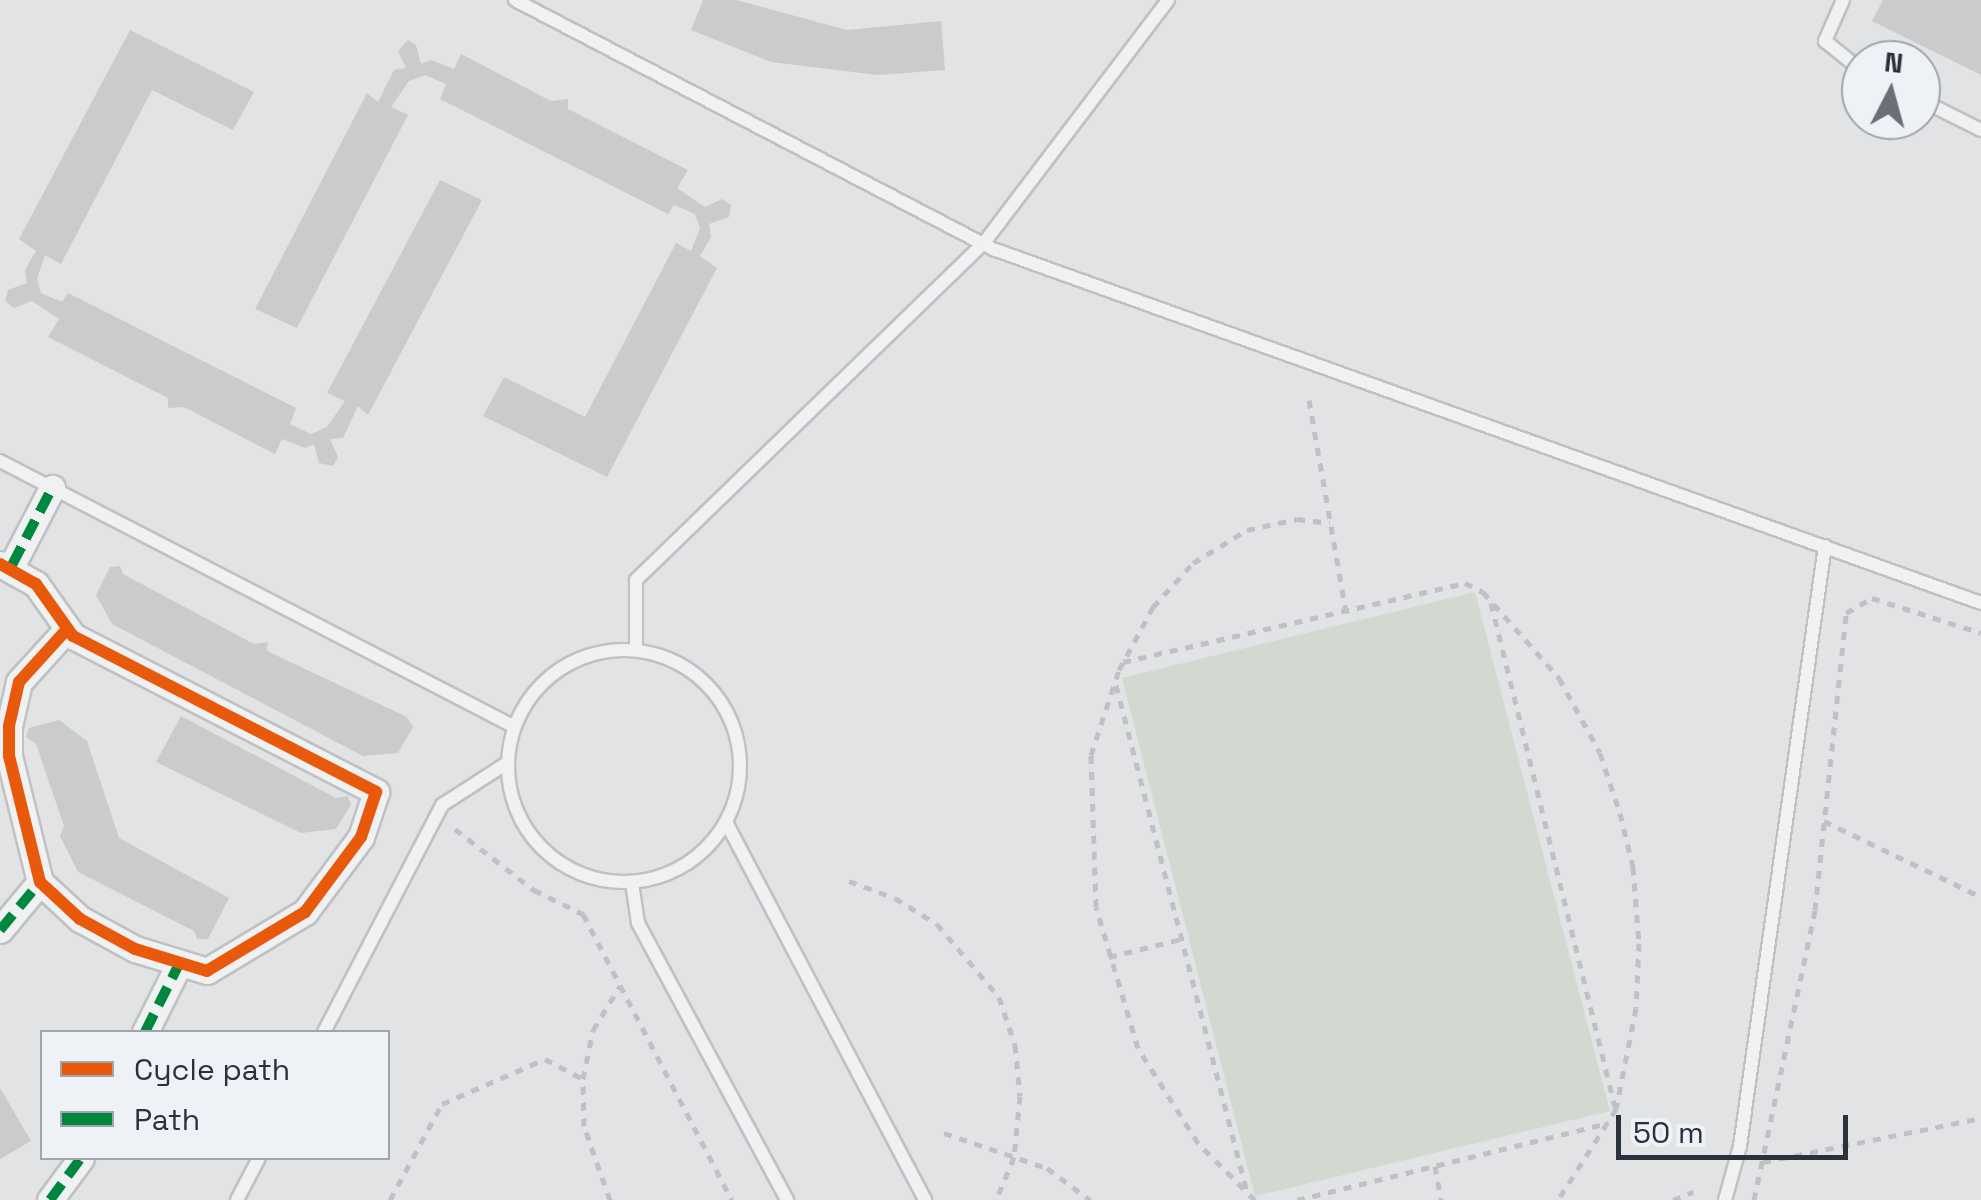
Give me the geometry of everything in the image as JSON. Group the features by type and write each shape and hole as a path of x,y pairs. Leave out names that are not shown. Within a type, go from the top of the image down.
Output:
{"street":[{"path":"52,488 6,564 36,584 66,629 376,792 361,837 304,912 207,972 178,966 80,919 40,882 9,756 8,726 19,682 66,629"},
{"path":"0,930 40,882"},
{"path":"146,1030 178,966"},
{"path":"50,1200 80,1160"}],"lane":[{"path":"515,0 983,244 1981,603"},
{"path":"636,650 636,580 983,244 1168,0"},
{"path":"1841,54 1825,41 1843,0"},
{"path":"1941,110 1981,130"},
{"path":"0,461 514,726"},
{"path":"1724,1200 1740,1146 1824,546"},
{"path":"636,650 674,660 706,681 729,713 740,769 726,824 702,854 669,874 632,883 593,879 558,863 530,836 512,802 506,764 514,726 533,692 562,667 598,652 636,650"},
{"path":"325,1030 442,805 506,764"},
{"path":"726,824 925,1200"},
{"path":"632,883 638,924 787,1200"},
{"path":"237,1200 258,1160"}],"path":[{"path":"1309,400 1346,612"},
{"path":"1255,1200 1198,1144 1138,1048 1096,907 1089,824 1091,755 1123,662 1153,607 1194,562 1247,530 1297,519 1330,522"},
{"path":"1123,662 1466,583 1490,600 1559,678 1600,753 1633,867 1636,1008 1616,1109 1558,1200"},
{"path":"1754,1200 1815,910 1846,612 1872,598 1981,633"},
{"path":"1490,600 1616,1109"},
{"path":"1115,682 1248,1195"},
{"path":"1824,821 1981,897"},
{"path":"446,846 455,829 534,890 583,914 732,1200"},
{"path":"850,881 895,898 937,924 999,997 1018,1079 1014,1157 996,1200"},
{"path":"1109,958 1181,938"},
{"path":"610,1200 584,1126 583,1079 593,1030 620,986"},
{"path":"390,1200 442,1104 545,1059 583,1079"},
{"path":"1762,1162 1981,1118"},
{"path":"1297,1200 1609,1124"},
{"path":"944,1133 1048,1168 1090,1200"},
{"path":"1435,1166 1442,1200"},
{"path":"1673,1200 1693,1192"}],"shaded area":[{"path":"1475,592 1610,1111 1255,1196 1122,678"}],"building":[{"path":"703,0 736,0 847,30 941,21 945,70 878,75 771,62 691,30"},
{"path":"1883,0 1981,0 1981,75 1941,55 1941,40 1910,40 1872,21"},
{"path":"130,30 254,92 233,130 152,90 61,264 45,255 37,279 41,293 62,302 68,293 296,408 290,424 311,434 327,427 345,401 327,393 440,180 482,200 368,415 358,406 343,438 330,439 338,457 333,466 319,463 314,444 305,448 282,439 275,454 184,407 168,408 168,398 48,337 59,319 32,301 14,308 5,301 8,290 27,283 25,270 36,251 19,239"},
{"path":"408,40 416,45 421,64 431,60 454,69 461,54 551,101 568,99 568,109 688,170 677,188 705,207 722,199 731,205 729,217 709,224 711,237 700,256 717,268 607,477 483,416 504,377 585,417 676,243 691,251 700,228 695,214 674,205 668,214 440,99 446,84 425,75 409,81 391,107 408,115 297,328 255,309 367,93 378,102 394,70 406,68 398,51"},
{"path":"120,566 123,574 254,644 268,642 267,651 407,717 413,727 398,753 363,756 112,624 96,595 110,567"},
{"path":"181,716 336,798 348,796 351,805 336,829 301,833 156,762"},
{"path":"59,720 87,741 119,838 229,898 208,939 197,939 194,931 78,872 60,836 64,826 36,744 26,737 29,728"},
{"path":"0,1088 31,1141 0,1159"}],"marked path":[{"path":"12,565 52,488"},
{"path":"0,930 40,882"},
{"path":"146,1030 178,966"},
{"path":"50,1200 80,1160"}],"cycle path":[{"path":"0,564 36,584 73,636 376,792 361,837 305,912 207,971 135,949 80,919 40,882 9,756 9,726 19,682 67,629"}]}
